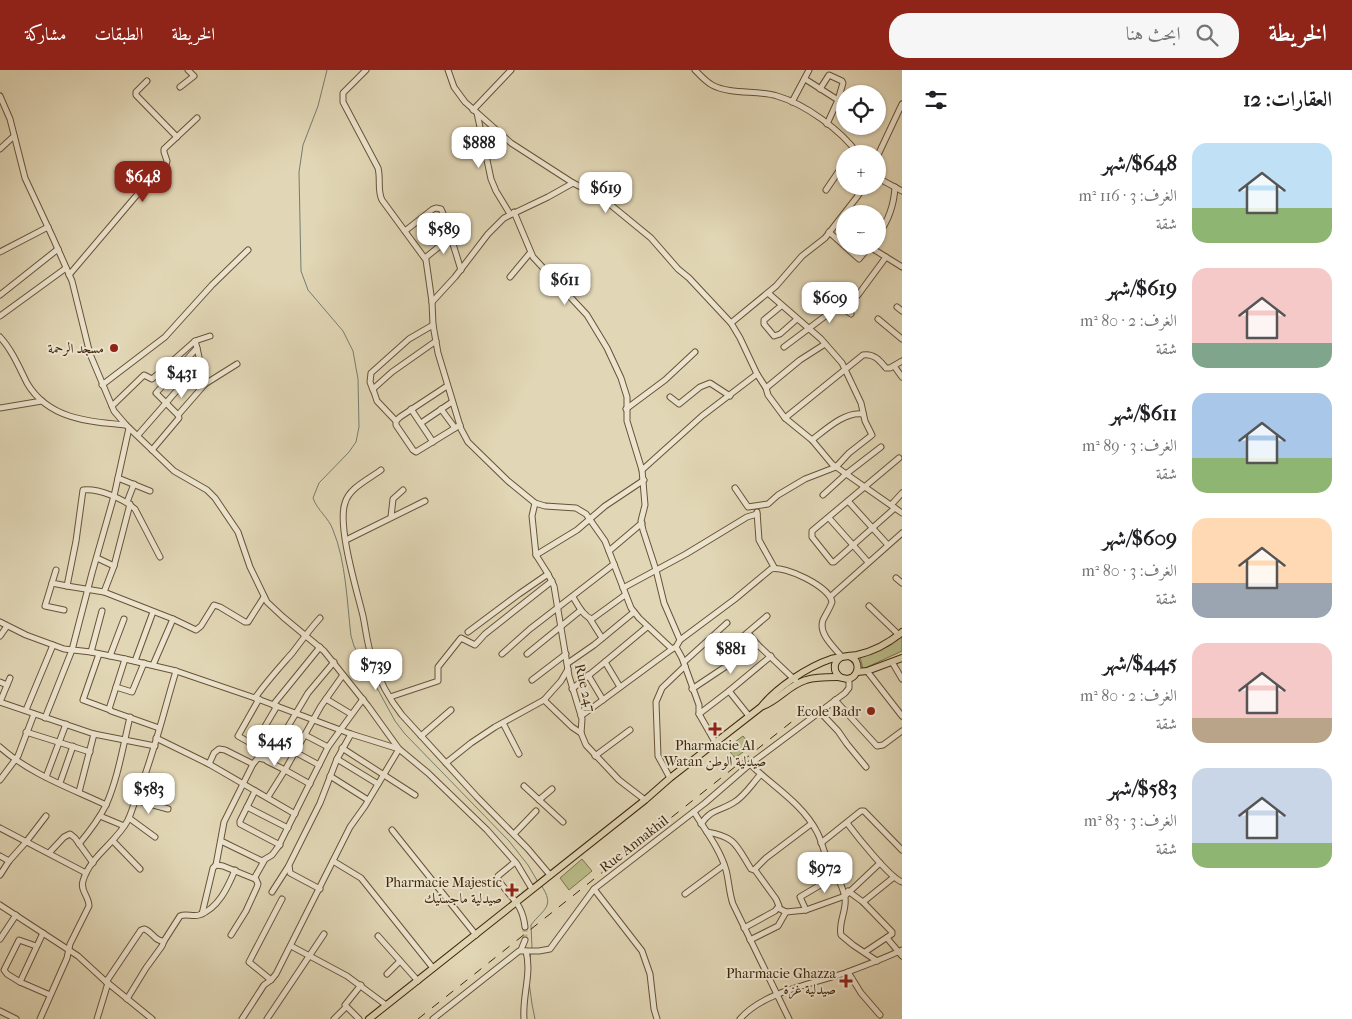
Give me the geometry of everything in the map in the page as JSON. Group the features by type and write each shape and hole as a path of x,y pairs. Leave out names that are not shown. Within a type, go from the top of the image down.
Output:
{"main road":[{"path":"369,1019 645,800 760,707 768,697 820,664 878,648 900,634"},
{"path":"796,681 840,677 850,678 856,672 858,666 855,660 843,657"},
{"path":"840,677 835,671 835,664 843,657"},
{"path":"856,672 867,671 902,658"}],"street":[{"path":"180,87 194,76 188,70"},
{"path":"475,111 511,70"},
{"path":"695,70 707,81 719,88 760,92 792,102 827,124 849,145"},
{"path":"792,102 809,70"},
{"path":"364,71 343,93 343,102 378,168 380,175 379,194 382,200 425,258 432,302 433,326 457,427"},
{"path":"450,71 454,87 475,111 510,143 573,183 601,197 645,232 731,323 768,395 785,418 812,440 824,456 836,467 902,513"},
{"path":"820,89 830,72 842,81 843,85"},
{"path":"805,79 836,99"},
{"path":"147,81 136,92 136,95 177,137"},
{"path":"0,96 9,115 25,178 69,275 86,344 112,406 127,427 138,435 174,471 207,490 215,498 238,532 246,557 264,597 271,607 320,647 363,699 399,749 487,830 515,862 534,888"},
{"path":"827,124 836,104"},
{"path":"883,145 902,104"},
{"path":"475,111 491,179 496,192 512,213 530,253 584,312 594,326 621,378 627,397 628,426 644,480 645,505 642,523 644,534 656,570 664,603 680,640"},
{"path":"69,275 136,196 165,169 167,161 164,150 197,118"},
{"path":"0,148 14,136"},
{"path":"826,190 836,175"},
{"path":"886,182 902,191"},
{"path":"432,302 461,270 488,234 504,218 573,183"},
{"path":"886,223 891,210 895,187"},
{"path":"731,323 776,286 802,256 829,232 858,195"},
{"path":"405,231 438,208 443,212 461,270"},
{"path":"0,252 48,228"},
{"path":"829,232 836,238"},
{"path":"425,258 451,237"},
{"path":"0,295 58,249"},
{"path":"102,385 165,337 212,285 248,250"},
{"path":"510,277 530,253"},
{"path":"883,255 902,267"},
{"path":"858,295 886,257"},
{"path":"0,316 66,268"},
{"path":"735,488 748,507 768,504 778,495 805,479 836,467 849,453 872,436 863,414 861,403 845,368 826,344 768,293"},
{"path":"781,306 764,320 764,324 774,336 780,334 797,319"},
{"path":"784,347 836,308 841,307 851,314"},
{"path":"897,307 902,311"},
{"path":"878,320 902,339"},
{"path":"433,326 409,339 371,374 370,382 377,401 396,421 397,427 414,451 419,451 457,427"},
{"path":"112,406 144,375 152,379 195,341 210,336"},
{"path":"0,337 9,348 31,388 42,401 63,414 78,419 127,427"},
{"path":"195,341 205,384"},
{"path":"373,390 375,386 392,372 436,341"},
{"path":"766,388 800,360 826,344"},
{"path":"178,415 156,393 197,348"},
{"path":"626,409 665,380 695,352"},
{"path":"785,418 863,355 866,354 879,360 886,368 902,361"},
{"path":"183,363 197,375 202,374"},
{"path":"152,450 179,418 178,415 205,384 237,364"},
{"path":"894,366 902,377"},
{"path":"138,435 193,372"},
{"path":"642,470 702,416 757,374"},
{"path":"670,397 679,404 700,387 710,382 730,396"},
{"path":"396,421 411,409 448,386"},
{"path":"0,408 42,401"},
{"path":"420,423 452,402"},
{"path":"411,409 433,442"},
{"path":"441,409 475,450 508,482 535,503 545,506 576,508 582,510 591,519 609,551 625,596 634,612 647,627 674,648 684,664 699,705 699,714 715,742"},
{"path":"812,440 840,420 863,414"},
{"path":"45,718 72,650 114,496 127,427"},
{"path":"823,496 846,474 882,447"},
{"path":"899,458 864,486 811,534 832,562 837,561 873,529 902,493"},
{"path":"381,470 347,497 343,516 346,540 372,658 390,697 402,715 550,875"},
{"path":"118,478 150,491"},
{"path":"535,503 532,516 537,558 591,519 604,506 644,480"},
{"path":"104,592 114,566 134,484"},
{"path":"67,586 83,490 114,496 135,508 160,557"},
{"path":"391,517 393,498 403,490"},
{"path":"346,540 425,501"},
{"path":"848,501 888,545"},
{"path":"757,506 759,540 774,567 822,587 831,596 832,602 824,618 822,628 825,637 843,657"},
{"path":"623,588 686,554 747,517 757,514"},
{"path":"829,518 868,562"},
{"path":"609,551 642,523"},
{"path":"831,596 902,533"},
{"path":"97,558 114,566"},
{"name":"Rue 247","path":"537,558 552,581 572,689 581,716 582,733 586,745 619,780 645,800"},
{"path":"502,654 530,629 614,564"},
{"path":"581,716 674,648 680,640 774,567"},
{"path":"56,570 46,606 64,610"},
{"path":"468,632 548,574"},
{"path":"896,578 902,583"},
{"path":"390,697 438,681 438,667 461,638 475,645 485,634 552,581"},
{"path":"52,583 104,592 197,630 212,606 215,605 247,623 264,597"},
{"path":"590,619 595,619 625,596"},
{"path":"573,597 602,638"},
{"path":"869,606 900,634"},
{"path":"527,654 582,610"},
{"path":"91,652 102,611"},
{"path":"135,661 153,612"},
{"path":"446,763 471,743 544,700 561,681 568,666 634,612"},
{"path":"732,645 767,616"},
{"path":"310,784 259,758 254,745 238,736 257,698 270,678 320,618"},
{"path":"153,665 173,619"},
{"path":"110,656 124,620"},
{"path":"0,622 26,635 53,645 72,650 126,658 176,671 257,698 351,734 399,749"},
{"path":"670,778 658,756 656,702 662,688 726,623"},
{"path":"0,636 7,626"},
{"path":"572,689 647,627"},
{"path":"748,633 796,681"},
{"path":"26,710 53,645"},
{"path":"692,689 758,645"},
{"path":"254,745 275,706 320,647"},
{"path":"99,654 83,700 159,728"},
{"path":"532,680 566,654"},
{"path":"699,714 770,656"},
{"path":"110,710 109,706 126,658"},
{"path":"267,761 308,693 334,662"},
{"path":"605,662 620,687"},
{"path":"892,662 902,679"},
{"path":"116,687 132,692 144,663"},
{"path":"40,1019 70,944 89,906 82,887 86,873 92,863 113,841 129,818 147,772 176,671"},
{"path":"867,671 902,716"},
{"path":"268,797 313,720 343,674"},
{"path":"588,676 603,700"},
{"path":"10,678 0,702 94,734 154,746"},
{"name":"Rue Annakhil","path":"526,951 545,951 550,949 594,889 694,812 750,764 848,690 850,678"},
{"path":"0,682 8,685"},
{"path":"729,691 749,716"},
{"path":"326,699 351,714"},
{"path":"255,879 264,861 280,845 328,747 363,699"},
{"path":"544,700 572,727 582,733"},
{"path":"835,700 877,746 883,745 902,731"},
{"path":"421,736 451,710"},
{"path":"820,712 838,731 866,767"},
{"path":"0,780 15,760 34,714"},
{"path":"79,844 106,805 115,778 130,717"},
{"path":"503,723 519,754"},
{"path":"46,777 66,724"},
{"path":"595,756 630,730"},
{"path":"26,732 90,752"},
{"path":"78,792 94,734"},
{"path":"272,892 288,867 320,803 337,759 351,734"},
{"path":"304,735 328,747"},
{"path":"156,738 209,764 295,814"},
{"path":"60,783 73,746"},
{"path":"0,747 15,760 46,777 106,805"},
{"path":"342,748 414,795"},
{"path":"209,764 214,753 219,749 225,750 253,764"},
{"path":"242,1019 264,985 271,980 291,946 350,827 399,749"},
{"path":"295,752 320,764"},
{"path":"202,914 213,868 216,865 224,822 253,764 259,758"},
{"path":"337,759 378,784"},
{"path":"750,764 760,775 789,798 816,830 824,852 846,894 840,928 841,936 877,961"},
{"path":"701,824 708,815 732,804 740,798 760,775"},
{"path":"330,776 368,800"},
{"path":"524,786 563,822"},
{"path":"539,800 552,789"},
{"path":"255,791 240,824 280,845"},
{"path":"135,800 168,810"},
{"path":"247,807 288,828"},
{"path":"514,834 536,811"},
{"path":"821,843 861,811 864,811 902,850"},
{"path":"694,812 724,865 730,895 744,928 789,1019"},
{"path":"0,875 9,861 46,816"},
{"path":"100,816 124,826"},
{"path":"129,818 155,837"},
{"path":"847,823 880,863 902,882"},
{"path":"755,870 766,858 811,824"},
{"path":"0,828 86,873"},
{"path":"392,830 476,935"},
{"path":"707,832 731,839 778,902 778,908"},
{"path":"49,853 66,835 72,835 92,863"},
{"path":"113,841 140,869"},
{"path":"221,841 249,856 264,861"},
{"path":"0,856 9,861"},
{"path":"333,861 361,878 433,968"},
{"path":"515,862 498,876 498,879 517,902 524,914 525,927"},
{"path":"778,908 786,912 806,910 846,894 880,863"},
{"path":"216,865 235,870 255,879 258,884 246,912 231,935"},
{"path":"685,894 724,865"},
{"path":"288,867 290,873 320,889"},
{"path":"126,999 180,916 184,914 195,916 202,914 221,897 230,883 235,870"},
{"path":"806,910 800,897 836,876"},
{"path":"863,902 894,877"},
{"path":"594,889 642,951 650,974 657,1019"},
{"path":"846,894 863,902 892,932 888,938 865,952"},
{"path":"271,980 249,962 282,899"},
{"path":"0,905 84,960 107,983 152,1019"},
{"path":"744,928 778,908"},
{"path":"750,940 778,926 786,912"},
{"path":"0,939 16,915"},
{"path":"97,1019 107,983 142,929 148,930 158,940 164,941"},
{"path":"20,982 43,933"},
{"path":"267,1019 324,934"},
{"path":"378,936 418,981"},
{"path":"740,1019 751,1008 777,995 900,953 888,938"},
{"path":"36,946 19,940 4,970 20,982 50,995"},
{"path":"524,1019 524,1004 528,980 528,957 525,940"},
{"path":"291,946 361,985 386,1006"},
{"path":"433,1019 526,951"},
{"path":"387,974 400,961"},
{"path":"848,972 861,993 880,1015"},
{"path":"334,1019 346,1007 346,1003 361,985"},
{"path":"346,1007 358,1019"},
{"path":"0,1011 5,1017 16,1019"}],"green space":[{"path":"902,634 902,651 863,669 860,657"},
{"path":"743,736 751,746 735,758 727,748"},
{"path":"582,859 592,871 569,890 560,878"}],"waterway":[{"path":"327,70 318,106 303,145 299,172 301,271 308,290 343,331 353,351 358,379 359,427 356,442 349,452 319,483 313,498 331,526 341,555 351,636 354,646 395,721 405,734 509,841 528,865 538,882"},
{"path":"532,948 531,925 548,903 541,885"},
{"path":"530,961 531,952"},
{"path":"529,982 535,1019"}],"tunnel":[{"path":"525,927 525,940"}],"railway":[{"path":"418,1019 809,708"}],"place":[{"name":"مسجد الرحمة","path":"114,348"},
{"name":"Ecole Badr","path":"871,711"},
{"name":"Pharmacie Al Watan صيدلية الوطن","path":"715,729"},
{"name":"Pharmacie Majestic صيدلية ماجستيك","path":"512,890"},
{"name":"Pharmacie Ghazza صيدلية غزة","path":"846,981"}]}
